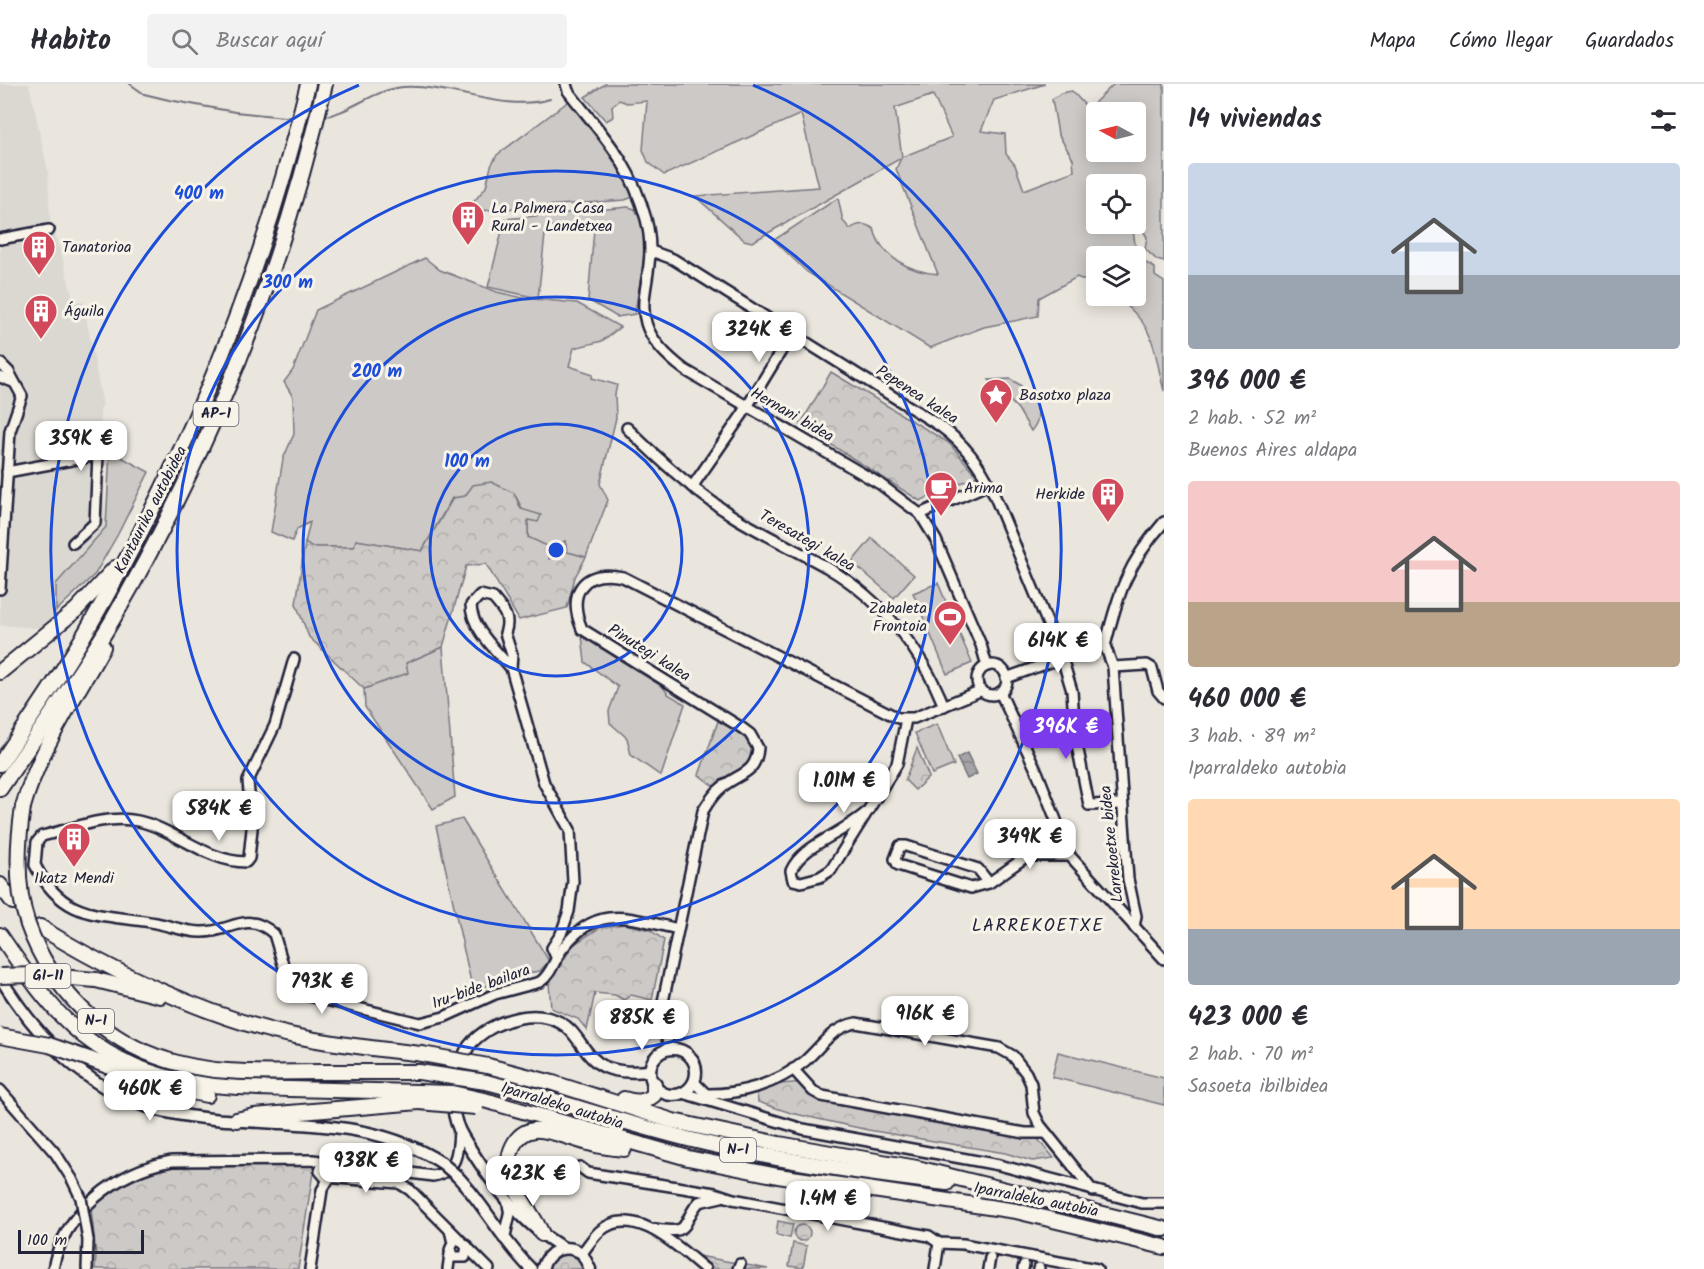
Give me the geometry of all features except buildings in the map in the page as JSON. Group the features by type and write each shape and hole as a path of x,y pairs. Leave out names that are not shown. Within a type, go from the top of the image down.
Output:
{"highway":[{"name":"Kantauriko autobidea","path":"0,764 86,632 129,554 184,442 230,334 279,191 308,84"},
{"name":"Kantauriko autobidea","path":"1,788 112,620 183,486 211,427 248,342 295,198 325,84"},
{"path":"0,672 76,610 129,554"},
{"name":"Iparraldeko autobia","path":"112,620 104,646 39,764 23,807 18,851 20,886 28,924 46,962 81,1009 107,1030 138,1049 167,1061 209,1069 419,1072 486,1082 648,1129 727,1148 911,1179 997,1189 1164,1229"},
{"path":"0,885 13,902"},
{"path":"40,927 105,964 186,1000"},
{"name":"Iparraldeko autobia","path":"0,935 37,988 74,1028 106,1052 143,1070 183,1082 225,1088 361,1090 418,1097 452,1094 484,1104 536,1113 644,1147 724,1165 1016,1211 1164,1246"},
{"name":"GI-11","path":"0,977 34,975 96,980 186,1000 294,1036 488,1066 553,1083 673,1121 779,1144 917,1167 997,1189"},
{"path":"0,1036 50,1045 160,1086 214,1096 268,1096 361,1090"},
{"path":"553,1083 569,1083 635,1102 648,1100 654,1095 652,1078"},
{"path":"236,1120 418,1097"},
{"path":"484,1104 628,1149"},
{"path":"542,1234 536,1220 514,1186 510,1172 510,1151 523,1134 536,1130 595,1145 724,1165"}],"main road":[{"path":"0,977 39,1033 73,1065 100,1084 150,1108 236,1120 358,1129 410,1146 442,1163 472,1191 504,1238 531,1269"},
{"path":"590,1269 582,1253 564,1248 542,1234 507,1198 459,1130 453,1112 455,1080 467,1048 488,1029 511,1020 543,1017 571,1030 587,1055 604,1066 652,1078 670,1095 683,1093 694,1082 696,1068 694,1061 684,1051 670,1049 654,1059 652,1078"},
{"path":"504,1238 510,1212 507,1198"},
{"path":"542,1269 546,1258 552,1252 564,1248"}],"street":[{"name":"Hernani bidea","path":"567,88 616,149 628,171 645,216 651,251 643,308 645,326 654,342 668,358 685,370 880,484 920,514 936,540 981,645 987,666 980,671 977,679 982,690"},
{"path":"0,239 49,230"},
{"name":"Pepenea kalea","path":"651,251 673,259 953,435 974,458 989,484 1062,658 1072,691 1075,735 1089,805 1122,804"},
{"path":"692,487 748,406 792,333"},
{"path":"0,363 9,372 13,382"},
{"path":"0,377 20,387 22,396 10,431 2,507 0,589"},
{"name":"Teresategi kalea","path":"627,428 692,487 760,532 828,568 879,607 915,650 944,706"},
{"path":"7,472 98,455 95,523 74,543"},
{"path":"920,514 989,484"},
{"path":"1164,522 1133,561 1122,586 1105,646 1062,658 1006,678 1000,692 1042,784 1070,856 1164,958"},
{"name":"Pinutegi kalea","path":"670,1049 660,1016 704,811 721,788 746,775 753,767 758,748 750,734 742,728 582,629 576,614 575,602 578,591 587,580 598,576 623,578 896,717 906,719"},
{"name":"Iru-bide bailara","path":"511,668 473,617 471,604 480,595 493,598 505,613 509,623 505,633 512,655 511,668 544,783 570,830 572,891 569,912 561,934 551,951 557,959"},
{"name":"Larrekoetxe bidea","path":"1105,646 1113,667 1128,879 1136,916 1134,927"},
{"name":"Iru-bide bailara","path":"294,658 275,725 248,781 252,829 249,858 246,862 215,855 153,825 118,818 42,836 37,842 35,865 54,893 71,907 193,932 216,931 237,922 258,924 274,934 288,981 301,994 420,1023 444,1017 495,994 540,982 546,978 576,933 602,919 628,916 678,929"},
{"path":"1113,667 1147,665 1152,668 1158,691 1164,698"},
{"path":"987,666 1000,667 1006,678"},
{"path":"869,810 859,820 801,856 791,871 793,880 801,882 826,874 844,849 869,810 897,764 906,719 982,690 991,694 1000,692"},
{"path":"833,837 841,841 844,849"},
{"path":"989,883 978,869 906,846 900,846 895,859 898,865 971,888 989,883 1028,856 1070,856"},
{"path":"704,1094 738,1091 770,1082 793,1069 838,1028 856,1023 999,1048 1013,1056 1026,1073 1031,1084 1034,1113 1045,1133 1093,1191"},
{"path":"793,1069 813,1091 822,1096 1025,1133 1045,1133"},
{"path":"694,1082 704,1094 740,1110"},
{"path":"0,1090 56,1154 72,1179 81,1198 88,1240 87,1269"},
{"path":"738,1091 737,1100 740,1110"},
{"path":"683,1093 814,1131 974,1160 1142,1203 1164,1203"},
{"path":"53,1269 60,1241 75,1219 106,1190 135,1171 172,1161 324,1162 433,1176 443,1174 457,1158 459,1130"},
{"path":"324,1162 320,1171 325,1177 399,1183 410,1190 450,1229 467,1253 462,1259 456,1259 450,1254"},
{"path":"1058,1180 1068,1173 1071,1164"},
{"path":"580,1167 588,1173 715,1193 729,1198"},
{"path":"398,1172 401,1176 399,1183"},
{"path":"310,1269 322,1190 330,1177"},
{"path":"689,1190 694,1208"},
{"path":"582,1253 600,1231 617,1223 675,1231 684,1227 699,1202 711,1197 729,1198 929,1236 939,1243 963,1244 1097,1269"},
{"path":"655,1228 705,1269"},
{"path":"448,1269 450,1254 460,1243"},
{"path":"460,1243 489,1269"},
{"path":"935,1269 939,1243"},
{"path":"988,1269 990,1258"}],"shaded area":[{"path":"0,84 29,84 48,171 50,222 58,241 74,302 83,301 103,405 100,409 106,527 56,584 56,611 48,623 39,628 0,625"}],"green space":[{"path":"605,84 1045,84 994,100 981,131 1005,134 1006,154 1015,165 1024,190 1074,171 1073,159 1058,134 1052,99 1061,93 1072,91 1086,106 1086,162 1146,162 1146,102 1095,102 1114,84 1164,84 1164,262 1157,260 1146,250 1146,174 1086,174 1086,234 1134,234 1135,246 1086,246 1086,281 1077,277 1039,298 1038,316 984,327 930,348 807,272 774,240 838,198 843,221 850,229 862,224 871,227 883,248 898,261 917,270 938,274 896,169 901,158 752,242 744,240 695,196 819,187 801,114 664,175 648,162 643,150 647,101 627,103 619,100 612,106 613,117 606,121 585,97","holes":["933,95 952,137 902,157 895,108"]},
{"path":"569,101 614,152 633,197 625,200 465,212 486,187 491,166 497,155"},
{"path":"628,207 635,209 641,221 645,247 635,314 617,317 588,300 594,229 546,226 538,298 488,287 505,219"},
{"path":"425,258 440,270 497,292 523,298 577,303 620,327 602,341 574,348 569,366 593,374 592,378 617,385 616,418 600,484 608,500 586,557 567,552 565,542 559,555 549,559 547,546 528,538 528,520 514,493 452,498 422,551 356,540 354,547 311,547 305,543 310,522 297,529 292,541 271,532 283,459 294,434 293,397 284,382 293,370 316,310"},
{"path":"1146,263 1155,268 1155,276 1164,282 1164,391 1151,338 1139,317 1129,307 1146,306"},
{"path":"831,372 949,443 977,476 920,501 800,425"},
{"path":"1010,379 1029,394 1037,408 1038,416 1031,431 1018,409 989,380"},
{"path":"110,451 149,472 95,574 56,611 56,584 106,527"},
{"path":"491,482 514,493 521,509 541,515 538,522 528,520 528,537 547,546 549,559 559,555 558,545 565,541 567,552 586,557 575,577 567,608 519,620 486,564 466,566 443,647 406,663 408,673 364,689 309,637 296,604 305,543 311,547 354,547 356,540 422,551 453,498 465,496 473,485"},
{"path":"872,538 914,575 894,598 852,562"},
{"path":"938,583 972,663 947,674 913,593"},
{"path":"582,636 663,687 668,694 685,704 661,776 631,755 627,738 610,723 609,711 618,687 585,662"},
{"path":"443,647 455,797 433,809 365,707 364,689 407,673 406,663"},
{"path":"718,721 746,739 752,747 753,754 750,762 742,770 716,788 699,775"},
{"path":"937,724 954,765 932,774 915,733"},
{"path":"917,748 929,777 915,790 905,780"},
{"path":"462,819 549,961 540,971 515,975 473,991 436,826"},
{"path":"624,924 650,930 664,940 652,1000 631,995 624,1000 615,995 595,993 587,1030 578,1019 551,1008 549,983 573,945 599,928"},
{"path":"1058,1052 1164,1078 1164,1105 1052,1077"},
{"path":"804,1082 812,1092 1035,1136 1054,1158 1032,1161 1005,1153 868,1130 791,1113 758,1102 757,1093 781,1084"},
{"path":"168,1166 314,1166 298,1269 95,1269 96,1255 91,1208 127,1182"},
{"path":"778,1221 793,1224 790,1238 776,1235"},
{"path":"802,1225 808,1227 810,1233 808,1239 802,1241 796,1239 794,1233 796,1227"},
{"path":"793,1243 807,1246 803,1268 789,1266"},
{"path":"566,1253 580,1260 584,1269 548,1269 554,1258"},
{"path":"699,1256 768,1269 715,1269"}],"water":[{"path":"967,753 977,774 967,779 957,758"}],"waterway":[{"path":"130,84 144,94 169,100 235,112 295,118"},
{"path":"321,117 342,111 381,92 403,87 421,87 514,103 550,99"}],"place":[{"name":"La Palmera Casa Rural - Landetxea","path":"468,246"},
{"name":"Tanatorioa","path":"39,276"},
{"name":"Águila","path":"41,340"},
{"name":"Basotxo plaza","path":"996,424"},
{"name":"Arima","path":"941,517"},
{"name":"Herkide","path":"1108,523"},
{"name":"Zabaleta Frontoia","path":"950,646"},
{"name":"Ikatz Mendi","path":"74,868"}],"district":[{"name":"LARREKOETXE","path":"1038,926"}]}
